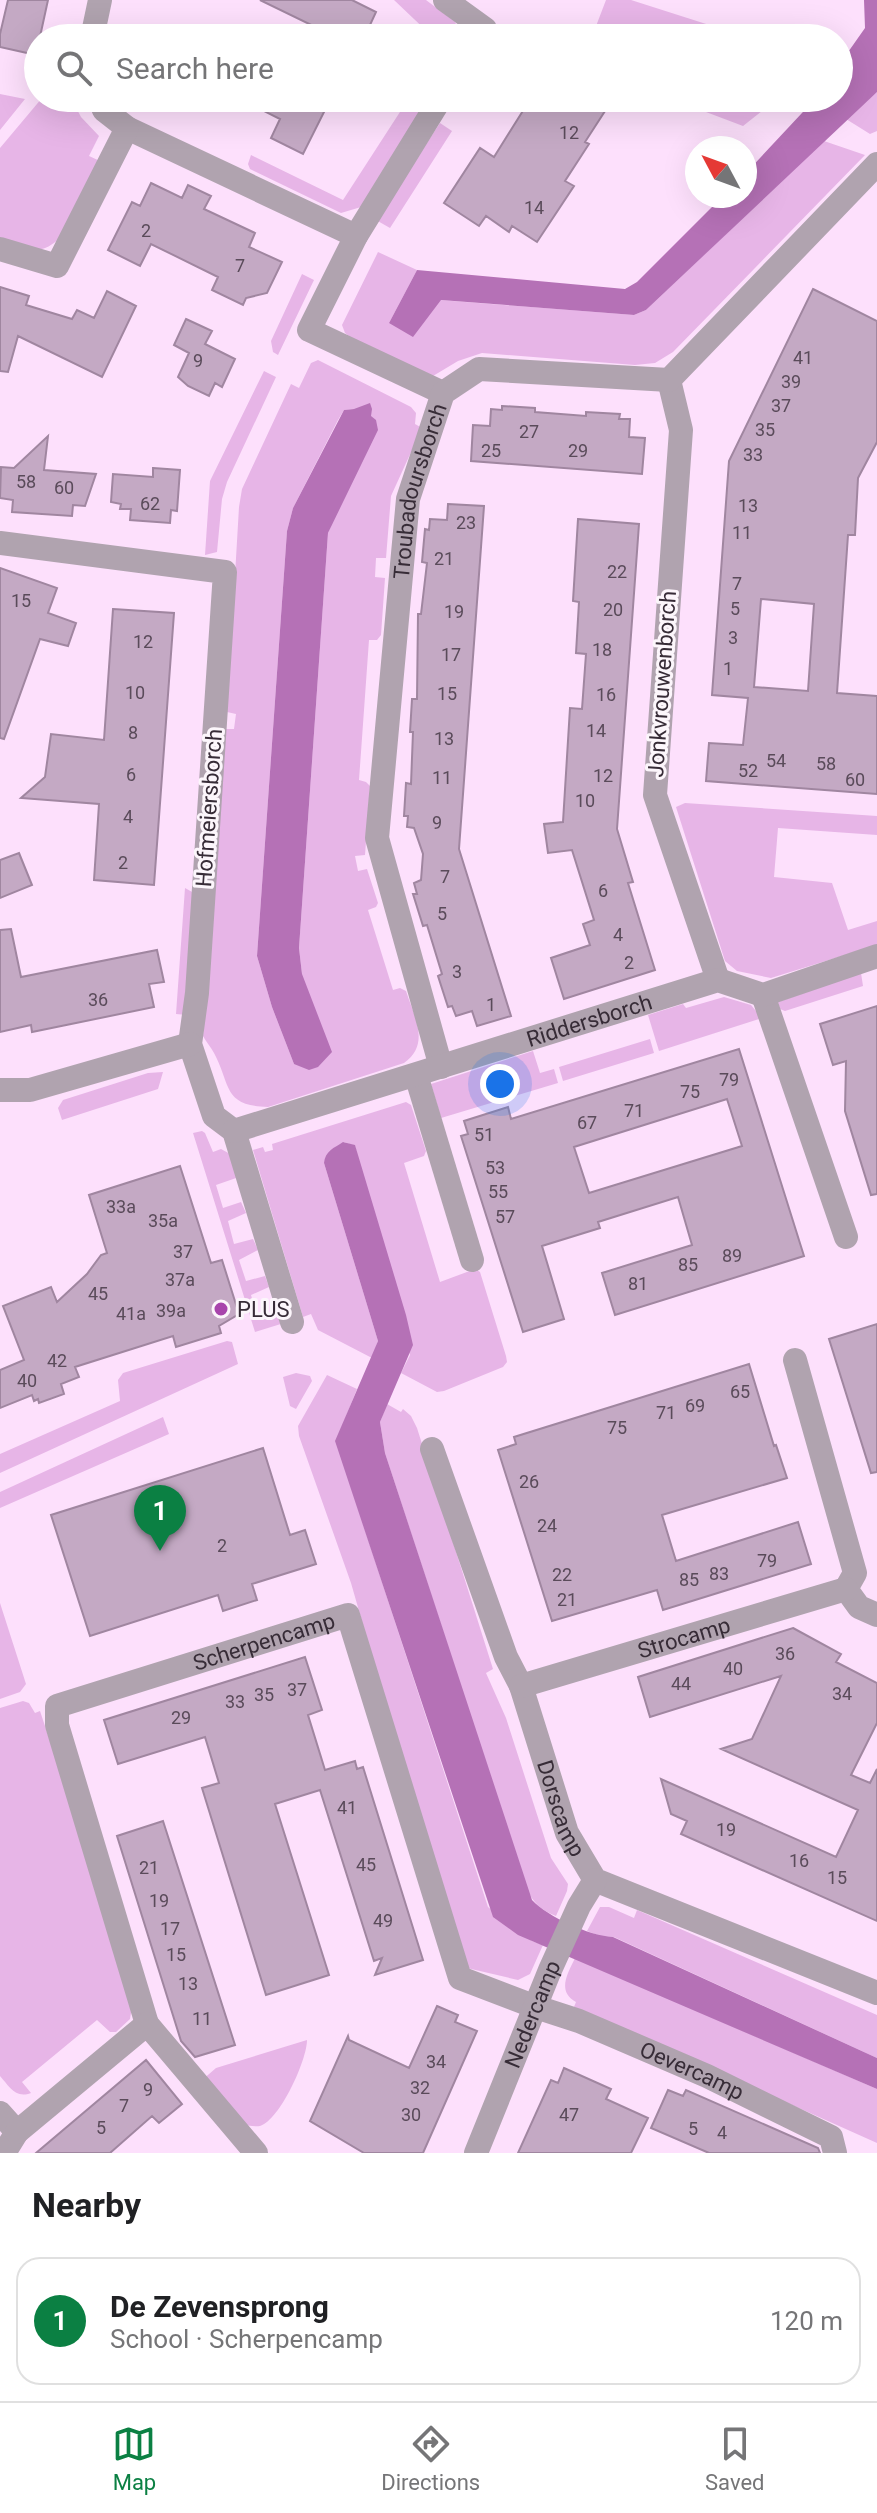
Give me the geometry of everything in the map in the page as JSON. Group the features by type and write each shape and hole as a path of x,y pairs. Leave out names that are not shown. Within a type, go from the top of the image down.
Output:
{"street":[{"path":"95,24 100,0"},
{"path":"445,0 478,24"},
{"path":"107,112 127,128 356,236"},
{"path":"432,112 356,236 309,330 443,393"},
{"path":"0,249 57,266 127,128"},
{"path":"669,380 877,164"},
{"name":"Troubadoursborch","path":"441,1067 377,838 408,499 443,393 479,369 669,380"},
{"name":"Jonkvrouwenborch","path":"669,380 681,430 655,795 718,980"},
{"name":"Hofmeiersborch","path":"0,543 225,572 197,993 190,1044"},
{"path":"718,980 763,995 877,956"},
{"name":"Riddersborch","path":"234,1131 718,980"},
{"path":"763,995 846,1237"},
{"path":"0,1090 30,1090 190,1044 214,1116 234,1131 292,1322"},
{"path":"416,1075 472,1260"},
{"path":"795,1360 855,1573 846,1589 859,1607 877,1615"},
{"name":"Dorscamp","path":"432,1449 506,1657 521,1686 567,1833 595,1880 877,1993"},
{"name":"Strocamp","path":"521,1686 846,1589"},
{"name":"Scherpencamp","path":"256,2153 147,2024 57,1725 57,1706 348,1615 460,1978 536,2007"},
{"name":"Nedercamp","path":"476,2153 550,1970 579,1906 595,1880"},
{"name":"Oevercamp","path":"536,2007 579,2021 707,2076 831,2137 835,2153"},
{"path":"0,2113 11,2143 147,2024"}],"shaded area":[{"path":"394,0 426,0 456,24 419,24"},
{"path":"606,0 631,0 706,24 597,24"},
{"path":"864,0 877,0 877,92 757,205 757,161 803,112 853,112 853,45 865,28"},
{"path":"877,92 877,131 870,134 846,119"},
{"path":"0,94 24,99 24,100 0,130"},
{"path":"30,112 78,112 99,136 89,156 100,161 83,200 68,228 49,246 32,250 0,240 0,148"},
{"path":"400,112 423,112 361,207 341,213 250,169 251,155 343,200"},
{"path":"706,112 761,112 743,126"},
{"path":"440,123 452,131 390,228 376,220"},
{"path":"824,141 865,155 673,352 655,363 635,365 482,353 458,361 433,376 355,341 345,333 342,325 378,252 417,270 389,323 440,300 634,315 646,310 753,208 757,208"},
{"path":"711,208 754,208 646,310 634,315 441,300 413,337 389,323 417,270 625,289 637,282"},
{"path":"302,274 314,280 278,355 273,352 271,341"},
{"path":"318,360 411,407 416,413 415,424 422,428 391,496 386,558 376,558 375,577 385,578 381,635 377,640 369,640 359,780 370,786 365,855 355,856 358,871 367,869 378,903 368,910 393,990 400,988 406,991 419,1038 417,1047 404,1063 268,1107 253,1106 235,1098 230,1091 203,1036 225,729 234,729 236,714 227,712 239,507 242,489 291,384 299,388 311,363","holes":["354,409 335,515 328,533 299,948 302,974 294,1064 257,956 287,531 293,508 338,420 344,410"]},
{"path":"264,371 276,377 227,482 222,499 217,552 205,555 210,481"},
{"path":"370,403 371,416 376,420 378,430 328,533 299,948 302,974 332,1052 318,1067 309,1070 294,1064 257,956 287,531 293,508 344,410"},
{"path":"685,803 877,816 877,835 778,828 774,877 832,883 848,930 877,921 877,945 771,978 737,971 725,961 676,807"},
{"path":"185,888 194,893 187,1015 176,1014"},
{"path":"861,973 863,986 785,1011 780,1009 778,1002"},
{"path":"724,997 751,1005 756,1011 761,1010 759,1019 659,1051 648,1015 683,1004 686,1008"},
{"path":"650,1039 654,1053 563,1081 559,1067"},
{"path":"533,1051 540,1073 554,1069 558,1083 441,1118 431,1084"},
{"path":"163,1072 158,1089 62,1120 58,1108 63,1100 148,1073"},
{"path":"406,1102 411,1105 426,1151 424,1156 404,1163 440,1282 475,1269 480,1272 507,1362 503,1367 437,1392 401,1373 410,1355 355,1146 344,1142 324,1163 378,1341 372,1358 318,1330 311,1314 303,1317 253,1150 263,1147 265,1152 273,1150 272,1144"},
{"path":"202,1131 213,1152 221,1149 232,1155 239,1177 216,1185 223,1208 241,1202 246,1213 228,1221 234,1244 253,1239 258,1250 239,1260 246,1281 265,1276 269,1287 251,1295 257,1317 279,1311 284,1323 255,1332 193,1133"},
{"path":"343,1142 355,1145 413,1345 380,1422 385,1453 532,1900 548,1913 570,1924 613,1937 877,2058 877,2089 518,1935 493,1917 335,1441 378,1341 324,1163 328,1153"},
{"path":"232,1342 238,1364 0,1473 0,1454 120,1401 118,1380 123,1373"},
{"path":"296,1373 310,1376 312,1381 296,1409 290,1406 283,1377"},
{"path":"327,1375 357,1389 336,1441 488,1907 532,1941 543,1945 530,1974 518,1980 467,1968 452,1935 351,1583 299,1436 298,1426"},
{"path":"387,1404 401,1412 403,1409 417,1428 493,1669 486,1673 506,1718 551,1858 568,1884 556,1916 538,1906 527,1889 385,1453 380,1422"},
{"path":"163,1417 169,1434 0,1508 0,1492"},
{"path":"0,1603 26,1684 20,1692 0,1699"},
{"path":"23,1701 29,1703 35,1713 40,1711 134,1995 130,2019 116,2032 110,2032 97,2020 22,2082 31,2093 21,2094 0,2076 0,1708"},
{"path":"600,1907 609,1907 634,1918 637,1910 877,2015 877,2058 614,1937 587,1931"},
{"path":"575,1958 877,2089 877,2143 574,2007 576,2002 567,1993 565,1982"},
{"path":"307,2040 302,2061 284,2101 276,2113 260,2126 241,2124 201,2081 216,2068"}],"building":[{"path":"8,0 48,0 43,24 24,24 24,52 0,47"},
{"path":"260,0 352,0 376,12 370,24 309,24"},
{"path":"266,112 324,112 303,154 271,138 280,119"},
{"path":"522,112 604,112 585,142 589,144 565,181 574,186 537,242 512,226 509,232 486,216 479,226 444,203 480,148 494,157"},
{"path":"151,183 182,198 188,185 211,196 204,209 255,233 249,247 282,262 267,293 246,298 243,305 212,290 218,277 151,244 140,266 108,250 132,202 140,206"},
{"path":"0,287 29,296 26,305 72,319 77,310 94,318 107,291 136,306 102,377 18,336 8,372 0,371"},
{"path":"813,289 877,321 877,442 858,478 855,535 848,535 837,693 877,696 877,794 706,781 709,743 743,745 748,698 712,695 729,461","holes":["761,599 814,604 808,691 754,687"]},
{"path":"186,319 212,331 205,344 235,359 222,387 215,383 209,396 188,386 178,377 189,353 174,345"},
{"path":"502,406 586,416 586,412 620,414 619,419 630,419 629,437 645,438 642,474 471,461 473,425 490,426 491,409 502,410"},
{"path":"48,436 44,470 96,474 85,506 73,505 72,516 12,512 13,500 0,498 1,467 14,468"},
{"path":"153,468 180,470 177,511 171,510 170,523 130,520 131,509 120,509 121,504 111,502 113,474 153,477"},
{"path":"448,504 484,506 459,849 511,1016 477,1026 472,1011 456,1016 452,1006 448,1007 427,925 423,926 413,894 417,894 414,883 421,880 423,854 414,828 407,827 408,816 404,816 406,783 411,784 413,732 410,732 412,699 417,699 418,614 421,614 427,563 422,562 425,529 429,530 430,519 447,520"},
{"path":"578,519 639,524 617,829 633,882 628,883 655,970 564,999 551,958 590,945 583,924 594,920 572,850 548,853 544,824 563,822 570,708 582,709 586,654 576,653 579,602 573,601"},
{"path":"0,568 57,588 48,613 76,623 68,646 40,639 4,739 0,738"},
{"path":"113,609 174,613 154,885 94,880 99,804 21,798 45,777 51,734 104,740"},
{"path":"19,853 32,885 0,898 0,860"},
{"path":"11,929 21,977 157,950 164,982 149,984 154,1007 32,1032 31,1025 0,1032 0,930"},
{"path":"877,1006 877,1194 871,1195 845,1111 846,1061 833,1065 820,1024"},
{"path":"739,1049 804,1256 615,1315 602,1273 692,1245 678,1197 598,1222 600,1228 542,1246 564,1319 523,1332 461,1136 468,1134 464,1121 508,1107 511,1119","holes":["727,1099 742,1146 589,1193 574,1147"]},
{"path":"180,1166 211,1263 222,1260 239,1314 219,1326 221,1333 176,1347 173,1336 75,1367 79,1377 61,1384 64,1394 39,1403 38,1399 34,1401 32,1395 0,1408 0,1370 24,1360 3,1306 51,1287 57,1302 87,1274 101,1255 107,1253 89,1195"},
{"path":"877,1324 877,1472 871,1473 829,1339"},
{"path":"749,1364 787,1478 662,1515 676,1561 798,1522 811,1564 663,1610 657,1590 552,1621 498,1450 516,1444 514,1437"},
{"path":"263,1448 290,1535 305,1530 316,1564 252,1584 257,1600 223,1611 218,1595 90,1636 51,1515"},
{"path":"793,1628 841,1654 836,1662 877,1683 877,1723 851,1775 870,1783 877,1769 877,1921 681,1834 687,1821 671,1814 661,1779 836,1857 858,1810 721,1749 752,1739 781,1676 650,1717 638,1677"},
{"path":"305,1657 322,1710 308,1715 325,1770 355,1761 357,1769 363,1767 423,1960 375,1975 382,1958 374,1961 320,1790 275,1804 329,1975 266,1995 202,1788 219,1783 205,1737 118,1764 104,1720"},
{"path":"163,1821 235,2045 195,2057 181,2041 117,1836"},
{"path":"437,2006 458,2015 455,2022 477,2031 423,2153 364,2153 310,2121 348,2036 349,2040 409,2068"},
{"path":"146,2060 182,2104 159,2123 152,2116 110,2153 36,2153"},
{"path":"564,2068 611,2089 606,2099 648,2118 631,2153 518,2153 551,2080 558,2083"},
{"path":"668,2090 683,2096 686,2090 818,2148 820,2153 709,2153 651,2128"}],"place":[{"name":"PLUS","path":"221,1309"},
{"name":"De Zevensprong","path":"160,1551"}]}
